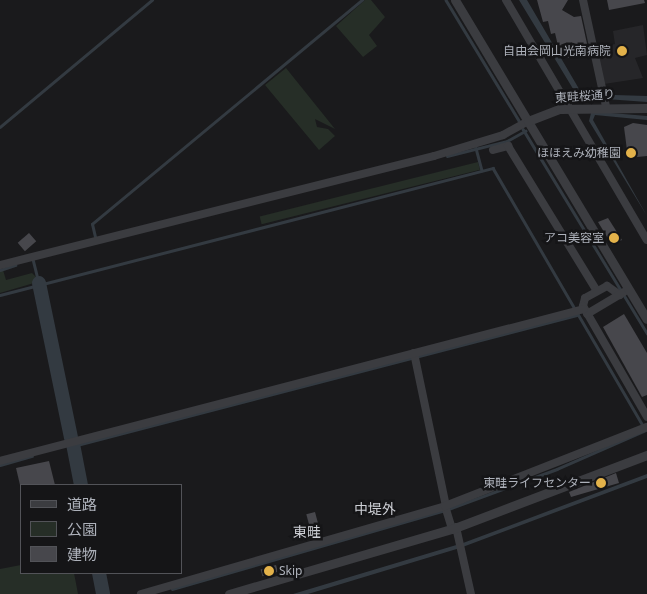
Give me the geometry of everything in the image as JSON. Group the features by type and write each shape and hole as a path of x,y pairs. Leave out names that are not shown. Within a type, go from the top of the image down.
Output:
{"street":[{"path":"455,0 528,122 624,292 647,320"},
{"path":"506,0 647,240"},
{"path":"583,0 605,100"},
{"name":"東畦桜通り","path":"528,122 550,111 569,109 605,100 647,108"},
{"path":"0,265 434,156 502,135 528,122"},
{"path":"493,150 508,146 597,291"},
{"path":"624,292 607,286 585,298 581,311 647,418"},
{"path":"0,461 415,356 581,311 624,292"},
{"path":"415,356 446,508 460,546 471,594"},
{"path":"141,594 446,508 647,427"},
{"path":"228,594 454,528 647,455"}],"shaded area":[{"path":"519,0 527,0 582,94 647,96 647,102 578,97"},
{"name":"自由会岡山光南病院","path":"643,25 647,55 635,58 643,78 604,84 597,48 615,44 613,31"},
{"path":"591,113 647,116 647,120 595,115 593,120 647,216 589,121"},
{"path":"647,474 647,478 460,548 308,594 293,594 463,543"}],"green space":[{"path":"365,0 371,0 385,17 369,35 377,46 363,57 336,26"},
{"path":"286,68 335,129 315,119 317,127 328,129 335,136 319,150 265,85"},
{"path":"478,162 480,170 262,224 260,216"},
{"path":"3,270 6,280 32,273 37,278 34,283 0,293 0,271"},
{"path":"20,565 20,574 74,574 78,594 0,594 0,569"}],"building":[{"path":"537,0 568,0 562,10 574,17 581,16 589,53 568,58 566,48 559,50 555,33 551,34 548,21 543,22"},
{"path":"607,0 644,0 645,3 609,10"},
{"path":"633,123 647,125 647,156 628,158 624,127"},
{"path":"608,218 622,240 612,245 598,222"},
{"path":"29,233 36,241 25,251 18,243"},
{"path":"624,314 647,353 647,395 642,397 603,327"},
{"path":"49,461 55,484 20,485 16,468"},
{"name":"東畦ライフセンター","path":"616,473 619,483 571,497 569,492"},
{"path":"315,512 321,535 313,538 306,514"},
{"path":"276,565 278,572 263,576 261,569"}],"waterway":[{"path":"0,127 152,0"},
{"path":"95,237 92,224 362,0"},
{"path":"446,0 520,122"},
{"path":"523,129 647,333"},
{"path":"447,156 507,141 525,131"},
{"path":"476,148 482,170"},
{"path":"0,295 493,168 643,426"},
{"path":"33,259 39,283"},
{"path":"0,270 15,265"},
{"path":"39,283 71,438"},
{"path":"73,446 577,315"},
{"path":"172,589 443,511 557,469 646,430"},
{"path":"73,444 81,484"},
{"path":"0,465 32,456"},
{"path":"99,574 103,594"}],"place":[{"name":"自由会岡山光南病院","path":"622,51"},
{"name":"ほほえみ幼稚園","path":"631,153"},
{"name":"アコ美容室","path":"614,238"},
{"name":"東畦ライフセンター","path":"601,483"},
{"name":"Skip","path":"269,571"}],"district":[{"name":"中堤外","path":"375,509"},
{"name":"東畦","path":"307,532"}]}
